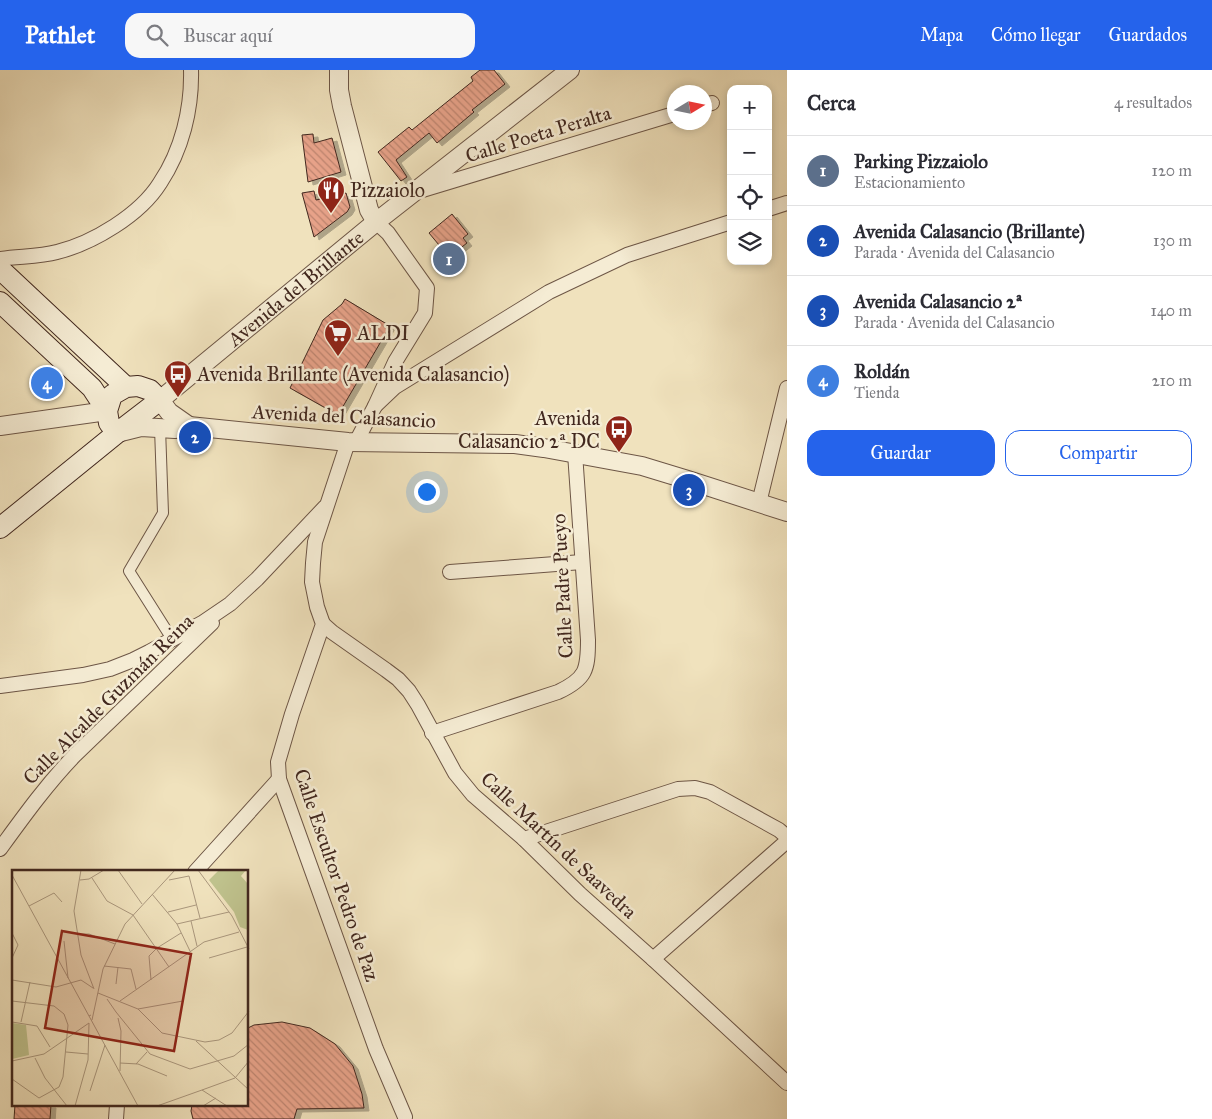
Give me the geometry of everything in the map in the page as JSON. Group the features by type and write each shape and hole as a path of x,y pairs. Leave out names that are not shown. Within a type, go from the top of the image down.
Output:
{"main road":[{"path":"0,269 126,387"},
{"path":"0,302 92,388 107,411 109,423 117,433"},
{"path":"107,411 112,395 126,387 138,386 150,390 160,400"},
{"name":"Avenida del Brillante","path":"0,528 160,400"}],"street":[{"path":"0,258 34,256 57,252 78,245 124,220 143,203 160,184 172,163 180,142 189,110 191,70"},
{"path":"323,624 312,582 315,542 327,504 352,442 375,406 395,362 425,313 427,288 388,232 376,222 369,210 342,106 339,70"},
{"name":"Avenida del Brillante","path":"160,400 376,222 570,70"},
{"name":"Calle Poeta Peralta","path":"414,192 667,116"},
{"path":"772,209 787,203"},
{"path":"375,406 395,387 549,292 627,255 727,223"},
{"path":"759,503 787,388"},
{"name":"Avenida del Calasancio","path":"160,400 169,412 189,426"},
{"path":"0,426 107,411"},
{"name":"Avenida del Calasancio","path":"117,433 141,427 175,429 189,426 352,442 515,444 642,466 787,512"},
{"path":"160,428 162,513 130,571 172,639"},
{"name":"Calle Padre Pueyo","path":"432,733 558,692 579,680 586,669 588,640 575,453"},
{"path":"0,686 83,674 110,668 149,652 202,623 230,604 257,579 327,504"},
{"path":"450,572 582,562"},
{"name":"Calle Alcalde Guzmán Reina","path":"0,849 56,775 230,604"},
{"name":"Calle Martín de Saavedra","path":"323,624 398,679 409,691 455,773 473,794 787,1083"},
{"name":"Calle Escultor Pedro de Paz","path":"323,624 292,714 278,762 279,779 376,1049 405,1117"},
{"path":"149,652 163,671"},
{"path":"197,870 279,779"},
{"path":"524,839 678,789 695,788 710,792 779,830 787,837"},
{"path":"653,958 787,841"},
{"path":"116,1119 117,1106"}],"building":[{"path":"480,70 494,70 505,84 472,110 474,112 437,143 429,133 396,160 407,177 401,181 378,152 409,127 412,130 473,81 471,77"},
{"path":"313,134 314,143 332,138 341,172 308,182 302,135"},
{"path":"314,191 316,200 346,193 350,207 347,212 314,237 302,193"},
{"path":"452,214 468,234 463,238 467,243 449,257 429,233"},
{"name":"ALDI","path":"345,299 390,326 338,415 290,388 323,320 342,304"},
{"path":"282,1022 310,1028 335,1044 353,1066 362,1094 364,1108 297,1109 294,1119 193,1119 192,1106 249,1106 249,1028 254,1025"},
{"path":"15,1106 51,1106 50,1119 14,1119"}],"place":[{"name":"Pizzaiolo","path":"331,214"},
{"name":"Parking Pizzaiolo","path":"449,259"},
{"name":"ALDI","path":"338,357"},
{"name":"Roldán","path":"47,383"},
{"name":"Avenida Brillante (Avenida Calasancio)","path":"178,398"},
{"name":"Avenida Calasancio (Brillante)","path":"195,437"},
{"name":"Avenida Calasancio 2ª DC","path":"619,453"},
{"name":"Avenida Calasancio 2ª","path":"689,490"}]}
